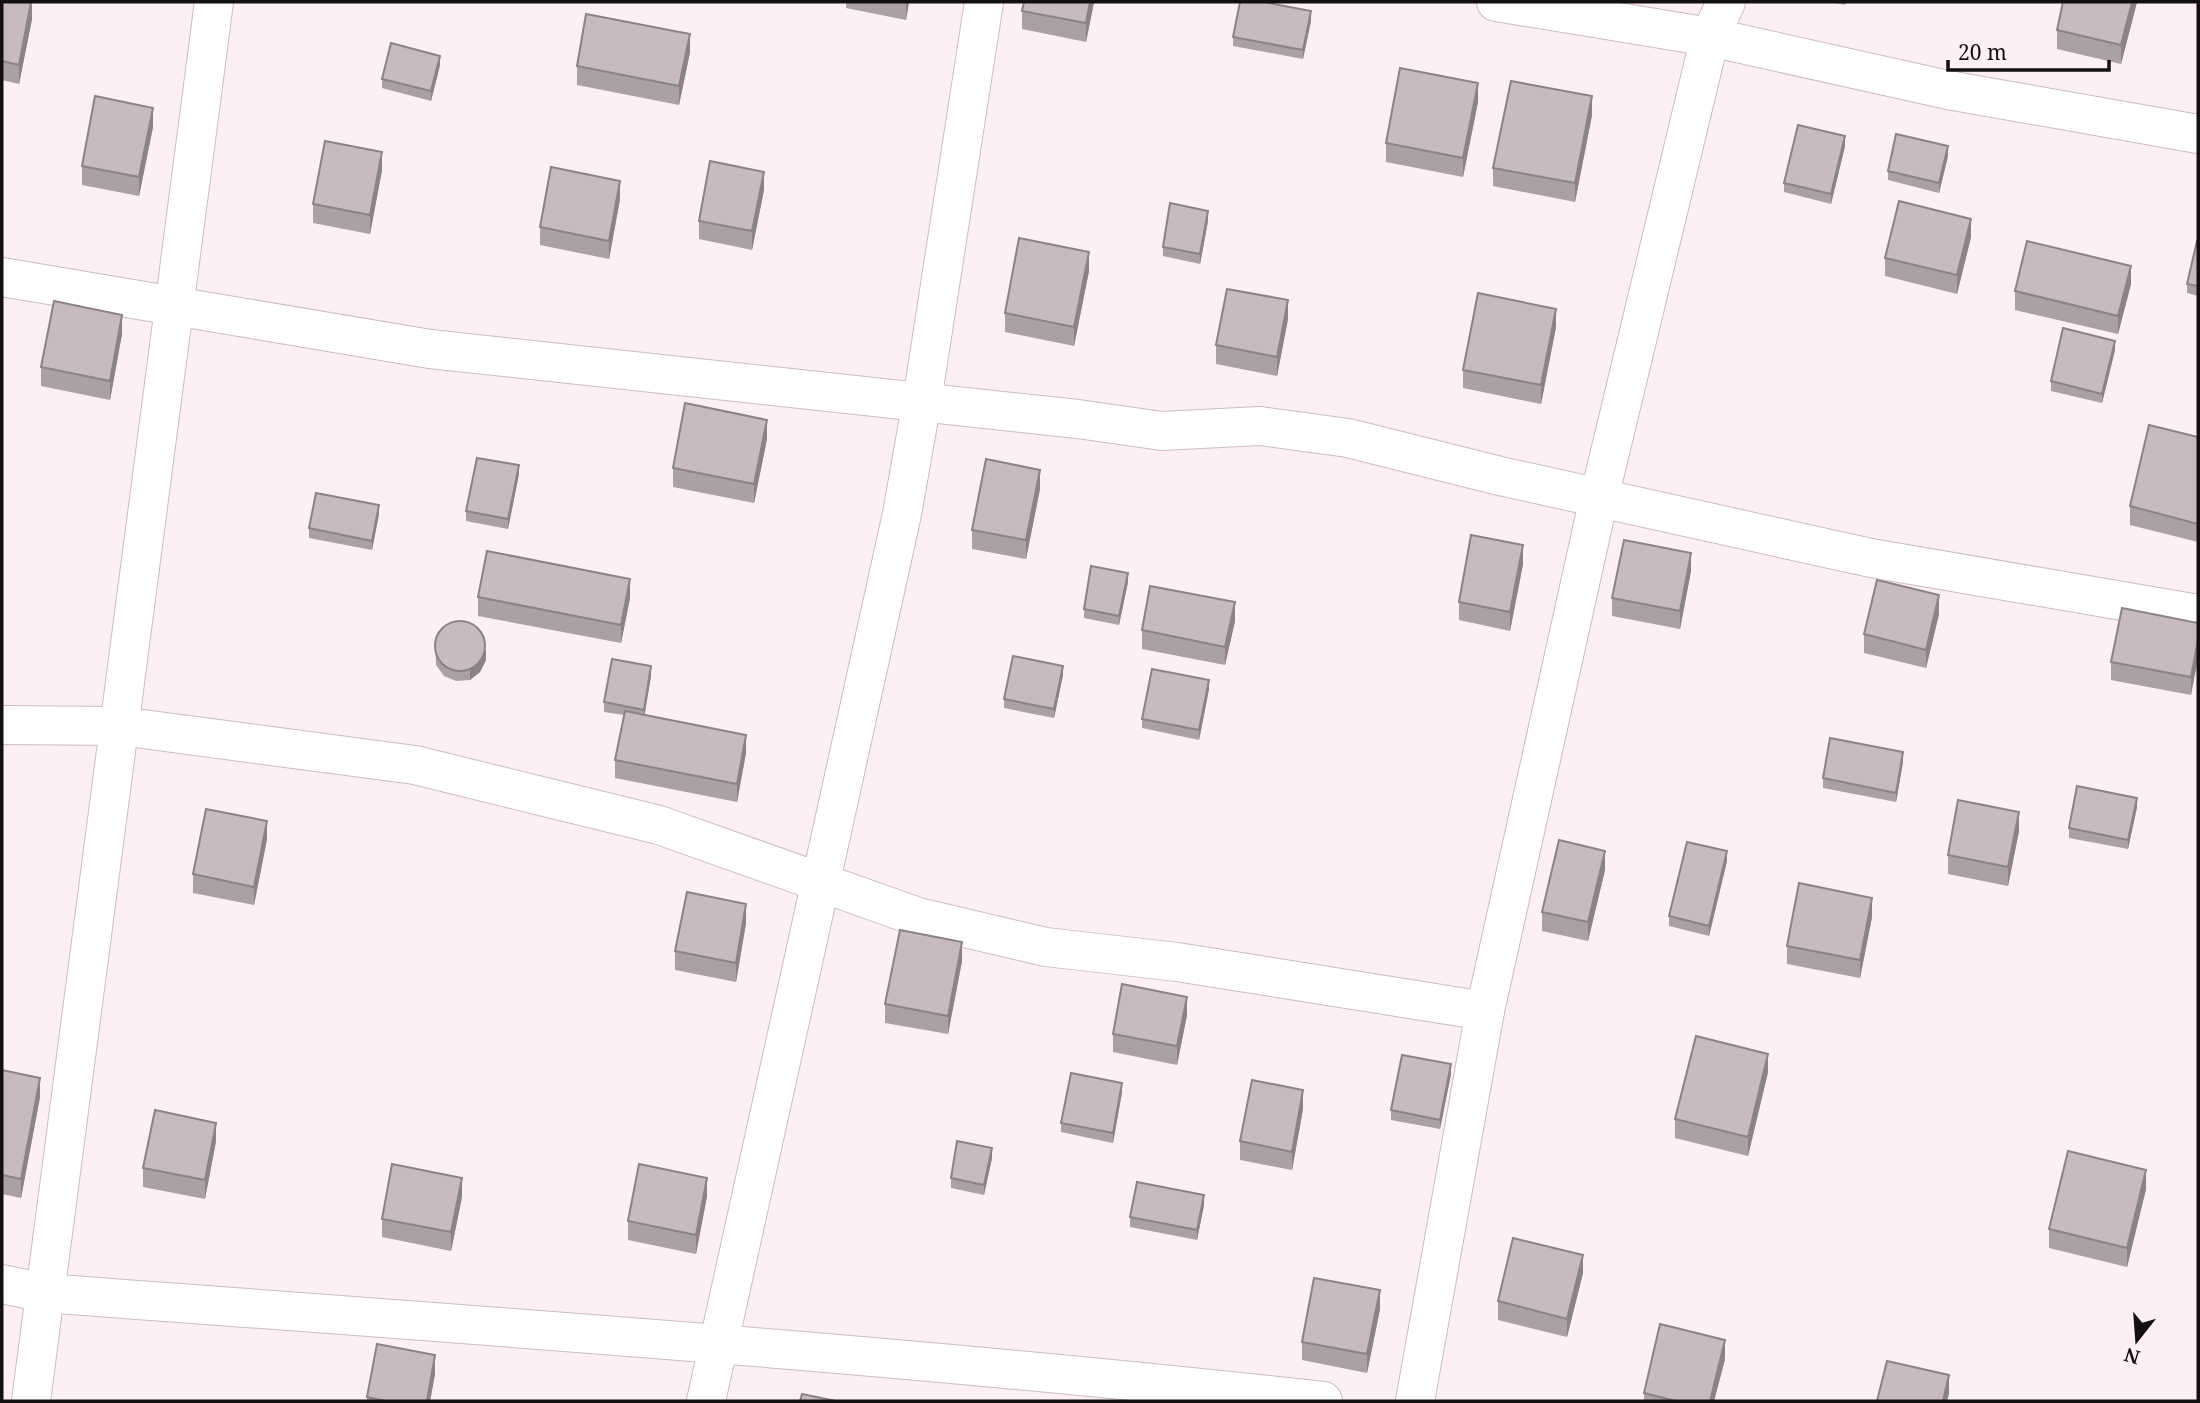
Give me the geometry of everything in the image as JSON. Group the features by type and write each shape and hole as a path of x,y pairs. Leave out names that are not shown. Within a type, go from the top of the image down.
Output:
{"street":[{"path":"31,1401 214,2"},
{"path":"706,1401 902,514 984,2"},
{"path":"1496,2 1710,37 1948,90 2198,134"},
{"path":"1415,1401 1485,1011 1599,498 1710,37 1726,2"},
{"path":"2,277 430,349 922,401 1162,431 1260,426 1348,438 1599,498 1871,558 2198,614"},
{"path":"2,725 120,726 415,765 659,825 918,917 1046,947 1177,962 1485,1011"},
{"path":"2,1284 45,1293 1135,1380 1324,1401"}],"building":[{"path":"2,2 31,2 19,65 2,61"},
{"path":"1024,2 1090,2 1086,23 1022,11"},
{"path":"1240,2 1264,2 1311,11 1303,50 1233,37"},
{"path":"2063,2 2132,2 2121,45 2057,30"},
{"path":"586,14 690,34 679,86 577,66"},
{"path":"391,43 440,56 431,91 382,79"},
{"path":"1400,68 1478,83 1463,158 1386,143"},
{"path":"1511,81 1592,96 1575,183 1493,168"},
{"path":"95,96 153,108 139,177 82,166"},
{"path":"1798,125 1845,136 1831,194 1784,183"},
{"path":"1896,134 1948,146 1939,183 1888,171"},
{"path":"325,141 382,152 370,215 313,204"},
{"path":"710,161 764,172 752,231 699,221"},
{"path":"551,167 620,181 609,241 540,227"},
{"path":"1899,201 1971,219 1957,275 1885,258"},
{"path":"1170,203 1208,211 1200,254 1163,247"},
{"path":"1019,238 1089,252 1074,327 1005,313"},
{"path":"2027,241 2131,266 2118,316 2015,291"},
{"path":"2198,241 2198,286 2187,284"},
{"path":"1227,289 1288,300 1277,357 1216,345"},
{"path":"1478,293 1556,309 1541,385 1463,370"},
{"path":"54,301 122,315 110,381 41,367"},
{"path":"2063,328 2115,341 2102,394 2051,381"},
{"path":"685,403 767,420 754,484 673,468"},
{"path":"2149,425 2198,437 2198,524 2130,506"},
{"path":"477,458 519,465 508,519 466,511"},
{"path":"986,459 1040,470 1026,540 972,530"},
{"path":"316,493 379,505 372,541 309,528"},
{"path":"1471,535 1523,545 1510,612 1459,602"},
{"path":"1624,540 1691,553 1680,611 1612,598"},
{"path":"487,551 630,579 621,625 478,597"},
{"path":"1091,566 1128,573 1119,616 1084,609"},
{"path":"1877,580 1939,595 1926,650 1864,634"},
{"path":"1150,586 1235,602 1225,647 1142,630"},
{"path":"2122,608 2198,623 2198,640 2191,677 2111,662"},
{"path":"460,621 478,628 485,646 478,664 460,671 442,664 435,646 442,628"},
{"path":"1013,656 1063,666 1054,709 1004,699"},
{"path":"612,659 651,666 644,710 604,702"},
{"path":"1152,669 1209,680 1199,730 1142,719"},
{"path":"625,711 746,735 737,784 615,760"},
{"path":"1830,738 1903,752 1896,793 1823,778"},
{"path":"2077,786 2137,798 2128,840 2069,828"},
{"path":"1958,800 2019,812 2008,867 1948,855"},
{"path":"206,809 267,821 254,887 193,874"},
{"path":"1559,840 1605,851 1588,922 1542,912"},
{"path":"1687,842 1727,851 1709,926 1669,916"},
{"path":"1799,883 1872,898 1860,960 1787,946"},
{"path":"687,892 746,904 736,963 675,951"},
{"path":"900,930 962,942 948,1016 885,1004"},
{"path":"1122,984 1187,997 1177,1046 1113,1034"},
{"path":"1696,1036 1768,1054 1748,1137 1675,1119"},
{"path":"1402,1055 1451,1064 1440,1120 1391,1110"},
{"path":"2,1070 40,1078 21,1179 2,1175"},
{"path":"1071,1073 1122,1083 1113,1133 1061,1123"},
{"path":"1252,1080 1303,1090 1292,1152 1240,1141"},
{"path":"155,1110 216,1123 205,1180 143,1168"},
{"path":"957,1141 992,1148 984,1185 951,1178"},
{"path":"2068,1151 2146,1170 2127,1248 2049,1229"},
{"path":"392,1164 462,1178 451,1232 382,1219"},
{"path":"639,1164 707,1178 696,1235 628,1221"},
{"path":"1137,1182 1204,1195 1197,1230 1130,1217"},
{"path":"1513,1238 1583,1255 1567,1319 1498,1301"},
{"path":"1314,1278 1380,1290 1367,1354 1302,1342"},
{"path":"1660,1324 1725,1340 1710,1401 1676,1401 1644,1393"},
{"path":"377,1344 435,1355 427,1401 385,1401 367,1397"},
{"path":"1887,1361 1949,1375 1943,1401 1877,1401"},
{"path":"802,1394 836,1401 800,1401"}]}
